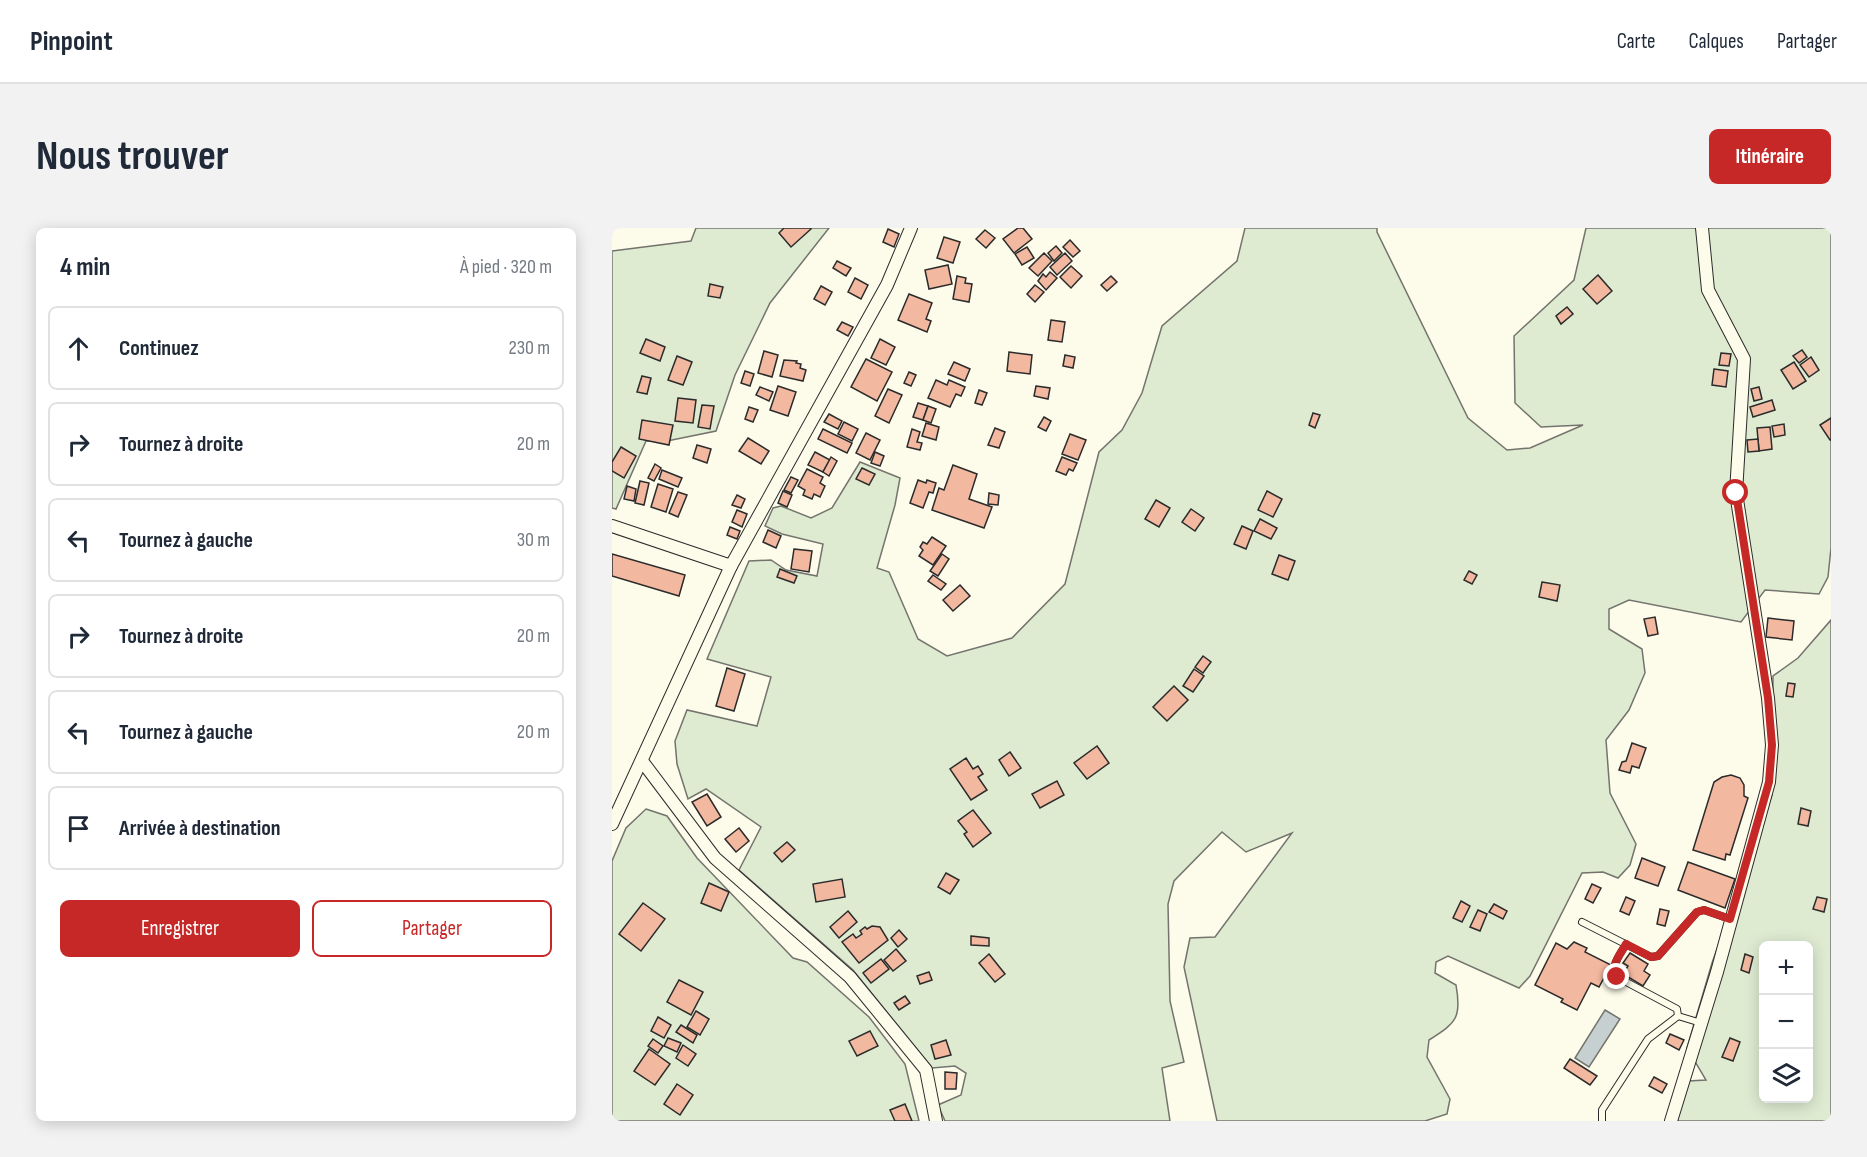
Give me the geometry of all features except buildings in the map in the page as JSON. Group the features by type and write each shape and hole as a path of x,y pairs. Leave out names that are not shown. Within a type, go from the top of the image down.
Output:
{"street":[{"path":"612,824 731,566 887,285 910,228"},
{"path":"1671,1121 1769,782 1772,745 1768,698 1736,493 1744,359 1708,290 1702,228"},
{"path":"612,526 731,566"},
{"path":"642,761 715,858 850,977 926,1070 936,1121"}],"lane":[{"path":"1582,922 1651,957 1658,956 1697,912 1704,910 1730,919"},
{"path":"1626,944 1614,965 1617,977 1677,1009 1678,1016"},
{"path":"1678,1016 1701,1023"},
{"path":"1602,1121 1602,1110 1648,1039 1678,1016"}],"green space":[{"path":"696,228 829,228 770,303 735,375 716,431 667,441 646,441 616,509 612,508 612,251 691,241"},
{"path":"1245,228 1377,228 1468,418 1507,450 1530,448 1583,425 1541,427 1515,403 1514,336 1574,280 1586,228 1831,228 1831,548 1828,577 1819,594 1765,590 1741,622 1629,600 1609,609 1609,629 1642,649 1645,673 1629,710 1606,740 1610,793 1636,844 1630,865 1618,878 1603,872 1582,873 1530,976 1519,988 1448,956 1436,962 1435,973 1456,985 1458,996 1455,1018 1451,1024 1429,1040 1427,1057 1450,1099 1447,1114 1425,1121 1217,1121 1184,967 1190,938 1215,937 1292,833 1246,852 1222,832 1174,881 1168,904 1170,1001 1184,1062 1162,1068 1170,1121 945,1121 938,1105 961,1095 966,1073 955,1066 932,1068 853,970 739,870 761,827 706,789 688,799 677,764 675,741 687,710 757,726 771,677 707,659 749,561 771,560 786,570 817,576 823,544 782,534 765,526 773,508 781,506 811,518 832,508 860,462 900,478 895,505 877,568 889,572 918,639 947,656 1012,638 1065,584 1099,452 1122,430 1142,393 1162,326 1237,261"},
{"path":"1831,620 1831,1121 1677,1121 1688,1081 1706,1080 1687,1048 1712,963 1772,795 1773,676 1798,658"},
{"path":"646,809 667,816 697,858 793,958 807,962 869,1017 905,1064 919,1121 612,1121 612,861 626,828"}],"shaded area":[{"path":"1605,1010 1620,1019 1589,1067 1575,1058"}],"route":[{"path":"1617,977 1614,965 1626,944 1651,957 1658,956 1697,912 1704,910 1730,919 1769,782 1772,745 1768,698 1736,493"}]}
